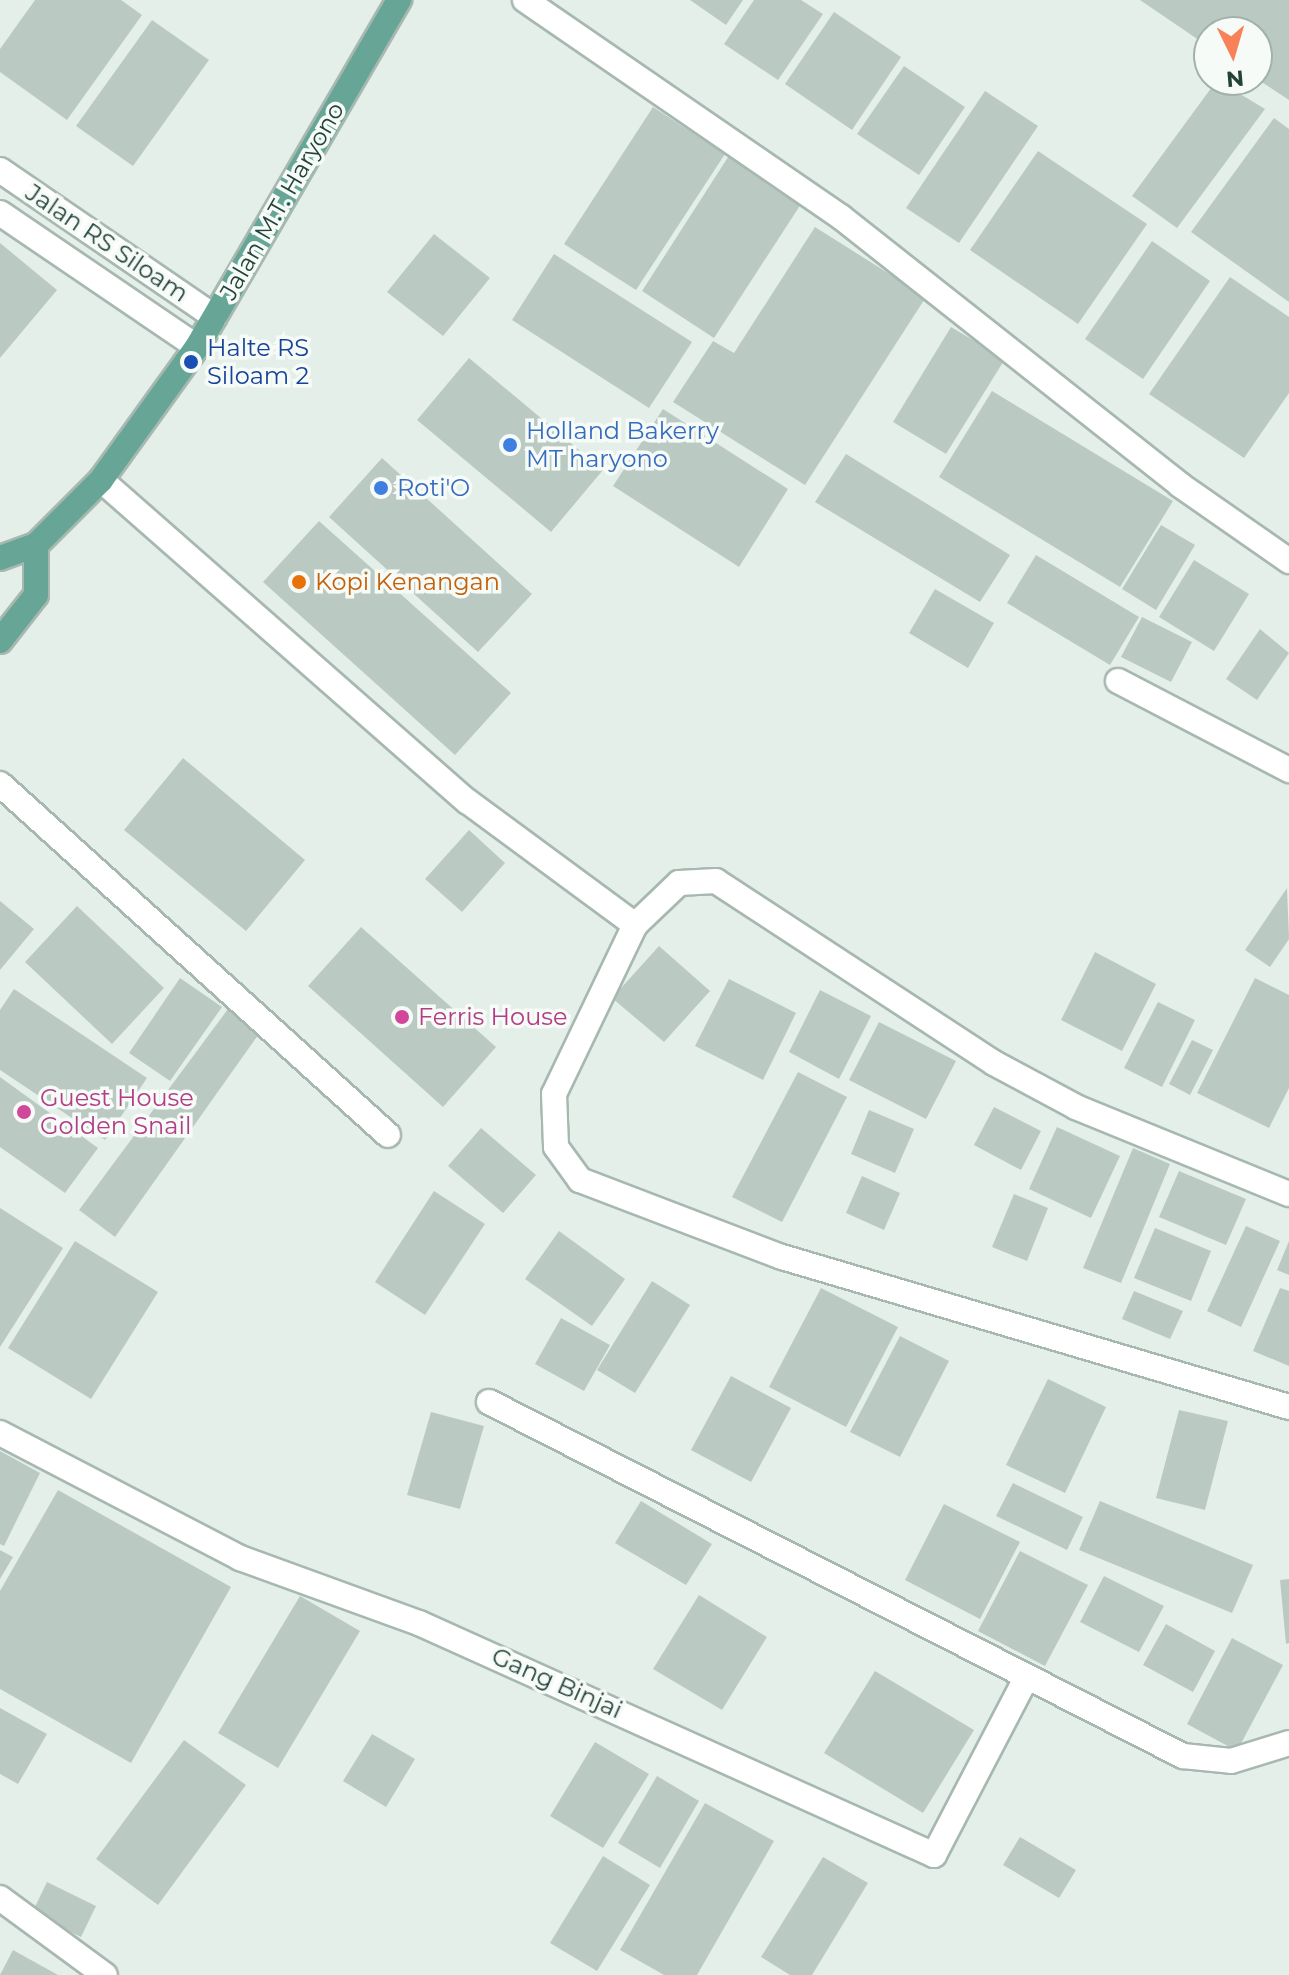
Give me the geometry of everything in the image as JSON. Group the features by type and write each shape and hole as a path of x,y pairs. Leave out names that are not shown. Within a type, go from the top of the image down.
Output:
{"main road":[{"name":"Jalan M.T. Haryono","path":"0,558 36,545 101,480 197,347 399,0"},
{"path":"0,641 36,595 36,545"}],"street":[{"path":"525,0 841,217 1180,485 1289,561"},
{"name":"Jalan RS Siloam","path":"0,170 215,317"},
{"name":"Jalan RS Siloam","path":"0,213 197,347"},
{"path":"101,480 467,801 635,925"},
{"path":"1118,681 1289,770"},
{"path":"0,784 388,1135"},
{"path":"1289,1194 1076,1107 994,1063 716,881 679,883 635,925 554,1094 556,1147 580,1180 782,1257 1289,1407"},
{"path":"489,1402 1025,1680 1208,1764 1289,1743"},
{"name":"Gang Binjai","path":"0,1433 240,1558 419,1623 934,1855 1025,1680"},
{"path":"0,1898 105,1975"}],"building":[{"path":"35,0 121,0 142,15 67,120 0,72 0,49"},
{"path":"690,0 743,0 726,25"},
{"path":"754,0 801,0 823,14 778,80 724,44"},
{"path":"1140,0 1289,0 1289,100 1273,90 1273,16 1193,16 1193,36"},
{"path":"834,12 901,57 852,130 785,84"},
{"path":"152,20 209,60 133,166 76,126"},
{"path":"904,66 965,107 919,175 857,134"},
{"path":"985,91 1038,126 959,243 906,208"},
{"path":"1205,96 1243,96 1265,109 1177,228 1132,196"},
{"path":"653,107 725,154 636,290 564,244"},
{"path":"1274,118 1289,129 1289,302 1191,232"},
{"path":"1038,151 1147,224 1078,324 970,250"},
{"path":"730,154 803,201 714,338 642,291"},
{"path":"815,227 926,297 805,485 673,402 713,341 734,353"},
{"path":"434,234 490,278 443,336 387,292"},
{"path":"1152,241 1210,281 1143,379 1085,339"},
{"path":"0,243 57,290 0,358"},
{"path":"554,254 692,342 649,408 512,320"},
{"path":"1230,277 1289,317 1289,393 1244,458 1149,394"},
{"path":"951,327 1005,359 946,454 893,422"},
{"name":"Holland Bakerry MT haryono","path":"469,358 603,470 551,532 417,420"},
{"path":"992,391 1173,501 1120,587 939,477"},
{"path":"663,409 788,489 739,567 613,486"},
{"path":"846,454 1010,555 980,602 815,502"},
{"path":"382,458 532,594 478,652 329,517"},
{"path":"319,521 511,693 455,755 263,582"},
{"path":"1161,525 1195,545 1156,610 1122,589"},
{"path":"1036,555 1139,617 1110,665 1007,603"},
{"path":"1194,560 1249,594 1214,651 1159,617"},
{"path":"935,589 994,623 968,668 909,633"},
{"path":"1142,617 1192,642 1171,682 1121,657"},
{"path":"1260,629 1289,653 1257,700 1226,679"},
{"path":"183,758 305,860 246,931 124,830"},
{"path":"469,830 505,863 462,912 425,879"},
{"path":"1287,888 1289,939 1270,967 1245,950"},
{"path":"0,901 34,929 0,970"},
{"path":"77,906 164,988 112,1044 25,962"},
{"name":"Ferris House","path":"361,927 496,1047 443,1107 308,986"},
{"path":"659,946 710,991 664,1042 612,998"},
{"path":"1095,952 1156,984 1122,1051 1061,1020"},
{"path":"180,978 222,1007 170,1081 129,1053"},
{"path":"1255,978 1289,995 1289,1088 1269,1128 1197,1093"},
{"path":"729,979 796,1013 763,1080 695,1046"},
{"path":"14,989 147,1078 105,1140 0,1070 0,1010"},
{"path":"820,990 871,1016 839,1079 789,1052"},
{"path":"1158,1002 1195,1020 1162,1087 1124,1068"},
{"path":"228,1009 261,1031 115,1237 79,1210"},
{"path":"879,1022 956,1061 926,1119 849,1080"},
{"path":"1192,1040 1213,1050 1190,1095 1169,1084"},
{"path":"798,1072 847,1097 782,1222 732,1197"},
{"name":"Guest House Golden Snail","path":"0,1077 98,1148 65,1193 0,1147"},
{"path":"994,1107 1041,1131 1021,1170 974,1145"},
{"path":"869,1110 914,1129 895,1173 851,1154"},
{"path":"1057,1127 1120,1156 1091,1218 1029,1189"},
{"path":"481,1128 536,1175 503,1213 448,1166"},
{"path":"1133,1148 1170,1164 1121,1283 1083,1268"},
{"path":"1179,1171 1246,1199 1226,1245 1159,1217"},
{"path":"862,1176 900,1193 884,1230 846,1213"},
{"path":"434,1191 485,1224 425,1315 375,1282"},
{"path":"1014,1194 1048,1208 1027,1261 992,1247"},
{"path":"0,1208 63,1248 0,1347"},
{"path":"1246,1226 1280,1241 1241,1327 1207,1311"},
{"path":"1155,1228 1211,1251 1191,1301 1134,1278"},
{"path":"559,1231 625,1279 592,1326 525,1279"},
{"path":"75,1241 158,1292 91,1399 8,1348"},
{"path":"1289,1241 1289,1275 1277,1270"},
{"path":"652,1281 690,1305 635,1393 597,1370"},
{"path":"821,1288 898,1327 846,1427 769,1387"},
{"path":"1280,1288 1289,1291 1289,1366 1253,1351"},
{"path":"1134,1291 1183,1311 1170,1339 1122,1319"},
{"path":"561,1318 610,1345 584,1391 535,1364"},
{"path":"900,1336 949,1361 900,1457 850,1432"},
{"path":"731,1376 791,1408 751,1482 691,1450"},
{"path":"1048,1379 1106,1407 1065,1493 1006,1465"},
{"path":"1179,1410 1228,1421 1205,1510 1156,1498"},
{"path":"431,1412 484,1426 460,1509 407,1495"},
{"path":"0,1451 40,1473 4,1546 0,1544"},
{"path":"1013,1483 1083,1517 1067,1550 996,1516"},
{"path":"58,1490 231,1587 131,1763 0,1689 0,1591"},
{"path":"641,1501 712,1544 686,1585 615,1543"},
{"path":"1100,1501 1253,1565 1232,1613 1079,1550"},
{"path":"944,1504 1020,1542 980,1619 905,1580"},
{"path":"0,1550 13,1557 0,1579"},
{"path":"1020,1551 1088,1585 1045,1666 978,1631"},
{"path":"1104,1576 1164,1606 1139,1652 1080,1622"},
{"path":"1289,1579 1289,1643 1286,1644 1280,1580"},
{"path":"699,1595 767,1637 722,1710 653,1669"},
{"path":"300,1596 360,1631 278,1768 218,1733"},
{"path":"1166,1624 1215,1651 1193,1692 1143,1665"},
{"path":"1232,1638 1283,1665 1237,1751 1187,1724"},
{"path":"875,1671 974,1730 923,1813 824,1753"},
{"path":"0,1708 47,1734 18,1784 0,1774"},
{"path":"372,1734 415,1759 386,1807 343,1781"},
{"path":"184,1740 246,1785 158,1905 96,1859"},
{"path":"595,1742 649,1774 603,1848 550,1816"},
{"path":"657,1776 699,1801 660,1868 618,1843"},
{"path":"705,1803 774,1841 697,1975 664,1975 620,1950"},
{"path":"1020,1837 1076,1870 1059,1898 1003,1865"},
{"path":"603,1856 650,1885 597,1971 550,1943"},
{"path":"823,1857 868,1883 812,1975 790,1975 761,1957"},
{"path":"47,1882 96,1906 81,1937 32,1913"},
{"path":"13,1950 58,1975 0,1975"}],"place":[{"name":"Halte RS Siloam 2","path":"191,362"},
{"name":"Holland Bakerry MT haryono","path":"510,445"},
{"name":"Roti'O","path":"381,488"},
{"name":"Kopi Kenangan","path":"299,582"},
{"name":"Ferris House","path":"402,1017"},
{"name":"Guest House Golden Snail","path":"24,1112"}]}
